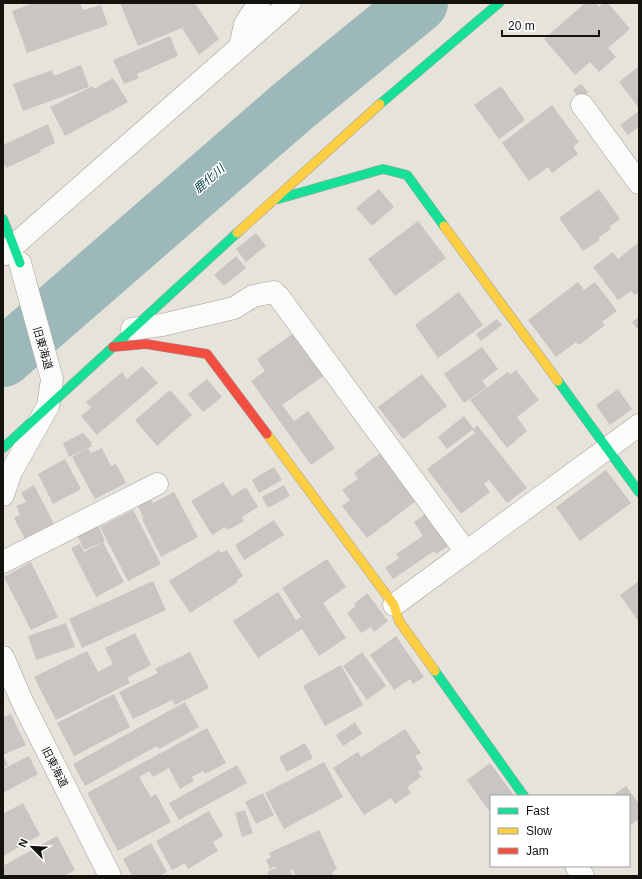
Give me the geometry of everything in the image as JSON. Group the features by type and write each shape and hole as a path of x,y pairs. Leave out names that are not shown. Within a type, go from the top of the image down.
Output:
{"street":[{"path":"240,47 245,24 260,3"},
{"path":"12,255 290,3"},
{"path":"3,448 272,200 499,3"},
{"path":"582,105 639,183"},
{"path":"272,200 383,169 407,175 639,492"},
{"name":"旧東海道","path":"3,219 12,255 52,379 48,406 11,472 3,495"},
{"path":"132,329 162,325 234,308 254,296 274,292 466,552"},
{"path":"113,347 146,344 207,354 394,605 399,621 523,795"},
{"path":"394,605 639,424"},
{"path":"3,562 157,484"},
{"name":"旧東海道","path":"3,657 22,701 110,876"},
{"path":"577,867 583,876"}],"building":[{"path":"33,3 80,3 83,10 101,5 108,25 27,53 12,11"},
{"path":"120,3 195,3 219,39 199,55 182,28 138,46"},
{"path":"585,3 596,3 599,7 603,3 608,3 630,29 608,48 616,57 599,72 590,62 575,75 544,39"},
{"path":"170,36 178,56 137,74 139,78 124,84 113,60"},
{"path":"81,65 89,87 23,111 13,84 52,70 54,76"},
{"path":"639,66 639,108 619,82"},
{"path":"113,78 128,102 65,136 50,107 93,86 94,89"},
{"path":"581,84 588,92 579,98 573,90"},
{"path":"501,86 525,120 499,139 474,105"},
{"path":"552,105 579,142 573,147 578,154 552,173 548,167 529,181 502,143"},
{"path":"639,111 639,127 628,135 620,125"},
{"path":"48,124 55,143 40,150 41,152 6,168 3,162 3,145"},
{"path":"379,189 394,207 372,226 356,208"},
{"path":"599,189 620,219 609,227 611,229 598,238 600,240 583,251 559,218"},
{"path":"418,221 446,258 395,296 368,259"},
{"path":"256,233 266,246 246,262 236,249"},
{"path":"637,244 639,247 639,292 635,295 631,291 618,300 593,267 613,252 618,259"},
{"path":"236,256 246,268 224,286 214,275"},
{"path":"578,282 584,290 595,282 617,311 602,322 605,325 579,345 576,342 556,357 528,320"},
{"path":"459,292 483,325 438,358 415,325"},
{"path":"639,317 639,331 632,322"},
{"path":"497,319 502,325 481,341 476,334"},
{"path":"294,333 325,375 282,405 294,421 308,411 335,448 311,465 251,381 265,371 257,359"},
{"path":"482,347 498,369 482,381 487,387 464,403 444,374"},
{"path":"142,366 158,383 97,435 81,416 91,408 86,402 122,372 127,379"},
{"path":"516,370 539,400 517,417 527,431 507,448 470,400 508,372 510,375"},
{"path":"422,374 447,406 403,439 378,407"},
{"path":"207,379 222,397 203,412 188,394"},
{"path":"618,389 632,409 610,425 596,405"},
{"path":"170,390 192,415 157,446 135,420"},
{"path":"464,416 474,429 477,425 527,488 507,503 489,480 484,484 490,492 461,514 427,469 475,433 472,430 447,449 438,437"},
{"path":"83,433 91,442 92,446 69,457 63,443"},
{"path":"88,448 91,453 102,448 111,466 116,464 126,483 95,499 72,457"},
{"path":"380,453 416,501 367,538 342,506 350,500 342,490 358,479 354,473"},
{"path":"65,459 81,489 53,504 38,474"},
{"path":"274,467 282,480 259,493 252,480"},
{"path":"606,470 631,503 580,541 556,507"},
{"path":"223,482 232,496 246,487 258,507 242,517 244,521 228,530 225,527 212,535 191,501"},
{"path":"34,485 54,524 25,539 14,518 20,514 16,506 26,502 21,493"},
{"path":"284,485 290,496 268,508 262,497"},
{"path":"174,492 198,537 161,557 142,519 144,518 137,505 150,498 153,503"},
{"path":"133,510 161,564 128,581 100,527"},
{"path":"428,512 451,544 436,554 434,551 393,579 385,568 399,558 396,554 423,536 414,522"},
{"path":"274,520 284,535 244,560 235,545"},
{"path":"98,525 105,541 84,550 77,535"},
{"path":"103,542 124,582 96,597 71,548 80,544 84,552"},
{"path":"219,550 221,553 227,550 243,576 237,580 238,582 190,613 169,581"},
{"path":"327,559 346,587 323,603 346,638 319,656 302,629 258,658 233,621 278,592 296,620 301,617 282,588"},
{"path":"31,562 58,617 31,630 4,577"},
{"path":"153,581 166,610 82,648 69,619"},
{"path":"639,581 639,622 620,595"},
{"path":"367,593 388,621 374,632 371,627 361,633 347,613 356,606 354,604"},
{"path":"66,623 75,647 36,660 28,636"},
{"path":"135,633 151,665 127,678 130,683 56,720 34,677 87,651 98,672 113,664 105,648"},
{"path":"396,636 424,677 413,684 410,679 394,690 370,655"},
{"path":"190,652 209,688 175,705 172,700 133,719 119,692 158,673 155,669"},
{"path":"362,652 386,686 367,700 343,666"},
{"path":"341,665 363,705 325,726 303,686"},
{"path":"114,694 130,727 74,756 57,723"},
{"path":"185,702 199,727 159,749 157,746 85,786 73,764"},
{"path":"11,714 26,745 3,755 3,717"},
{"path":"355,722 362,734 343,746 336,735"},
{"path":"207,728 226,763 205,774 203,771 192,777 194,781 180,789 169,768 153,777 149,771 139,777 151,797 156,794 171,822 118,851 87,793"},
{"path":"405,729 421,753 415,756 423,769 418,772 421,777 407,787 411,793 395,804 391,798 364,815 333,768 358,752 361,757"},
{"path":"305,743 313,758 287,772 279,757"},
{"path":"3,755 8,765 3,767"},
{"path":"29,756 38,774 3,793 3,769"},
{"path":"324,762 343,797 284,829 265,793"},
{"path":"490,763 513,794 490,795 489,811 467,780"},
{"path":"237,765 247,783 179,820 169,803"},
{"path":"626,786 639,804 639,819 630,825 630,795 613,795"},
{"path":"263,793 274,815 256,824 245,802"},
{"path":"23,803 40,835 3,856 3,814"},
{"path":"245,810 253,833 242,837 235,813"},
{"path":"209,811 223,836 213,842 218,851 188,869 185,863 172,870 156,841"},
{"path":"319,830 337,869 332,872 333,875 296,876 292,869 290,870 293,876 269,876 267,872 276,868 275,866 270,869 266,860 271,857 269,853"},
{"path":"57,836 75,870 64,876 3,876 3,866"},
{"path":"151,843 167,872 160,876 132,876 123,859"}],"waterway":[{"name":"鹿化川","path":"3,358 293,106 419,3"}],"traffic: fast":[{"path":"380,104 499,3"},
{"path":"278,199 383,169 407,175 444,226"},
{"path":"3,219 20,263"},
{"path":"3,448 237,233"},
{"path":"558,381 639,492"},
{"path":"435,671 523,795"}],"traffic: slow":[{"path":"237,233 380,104"},
{"path":"444,226 558,381"},
{"path":"267,434 394,605 399,621 435,671"}],"traffic: jam":[{"path":"113,347 146,344 207,354 267,434"}]}
